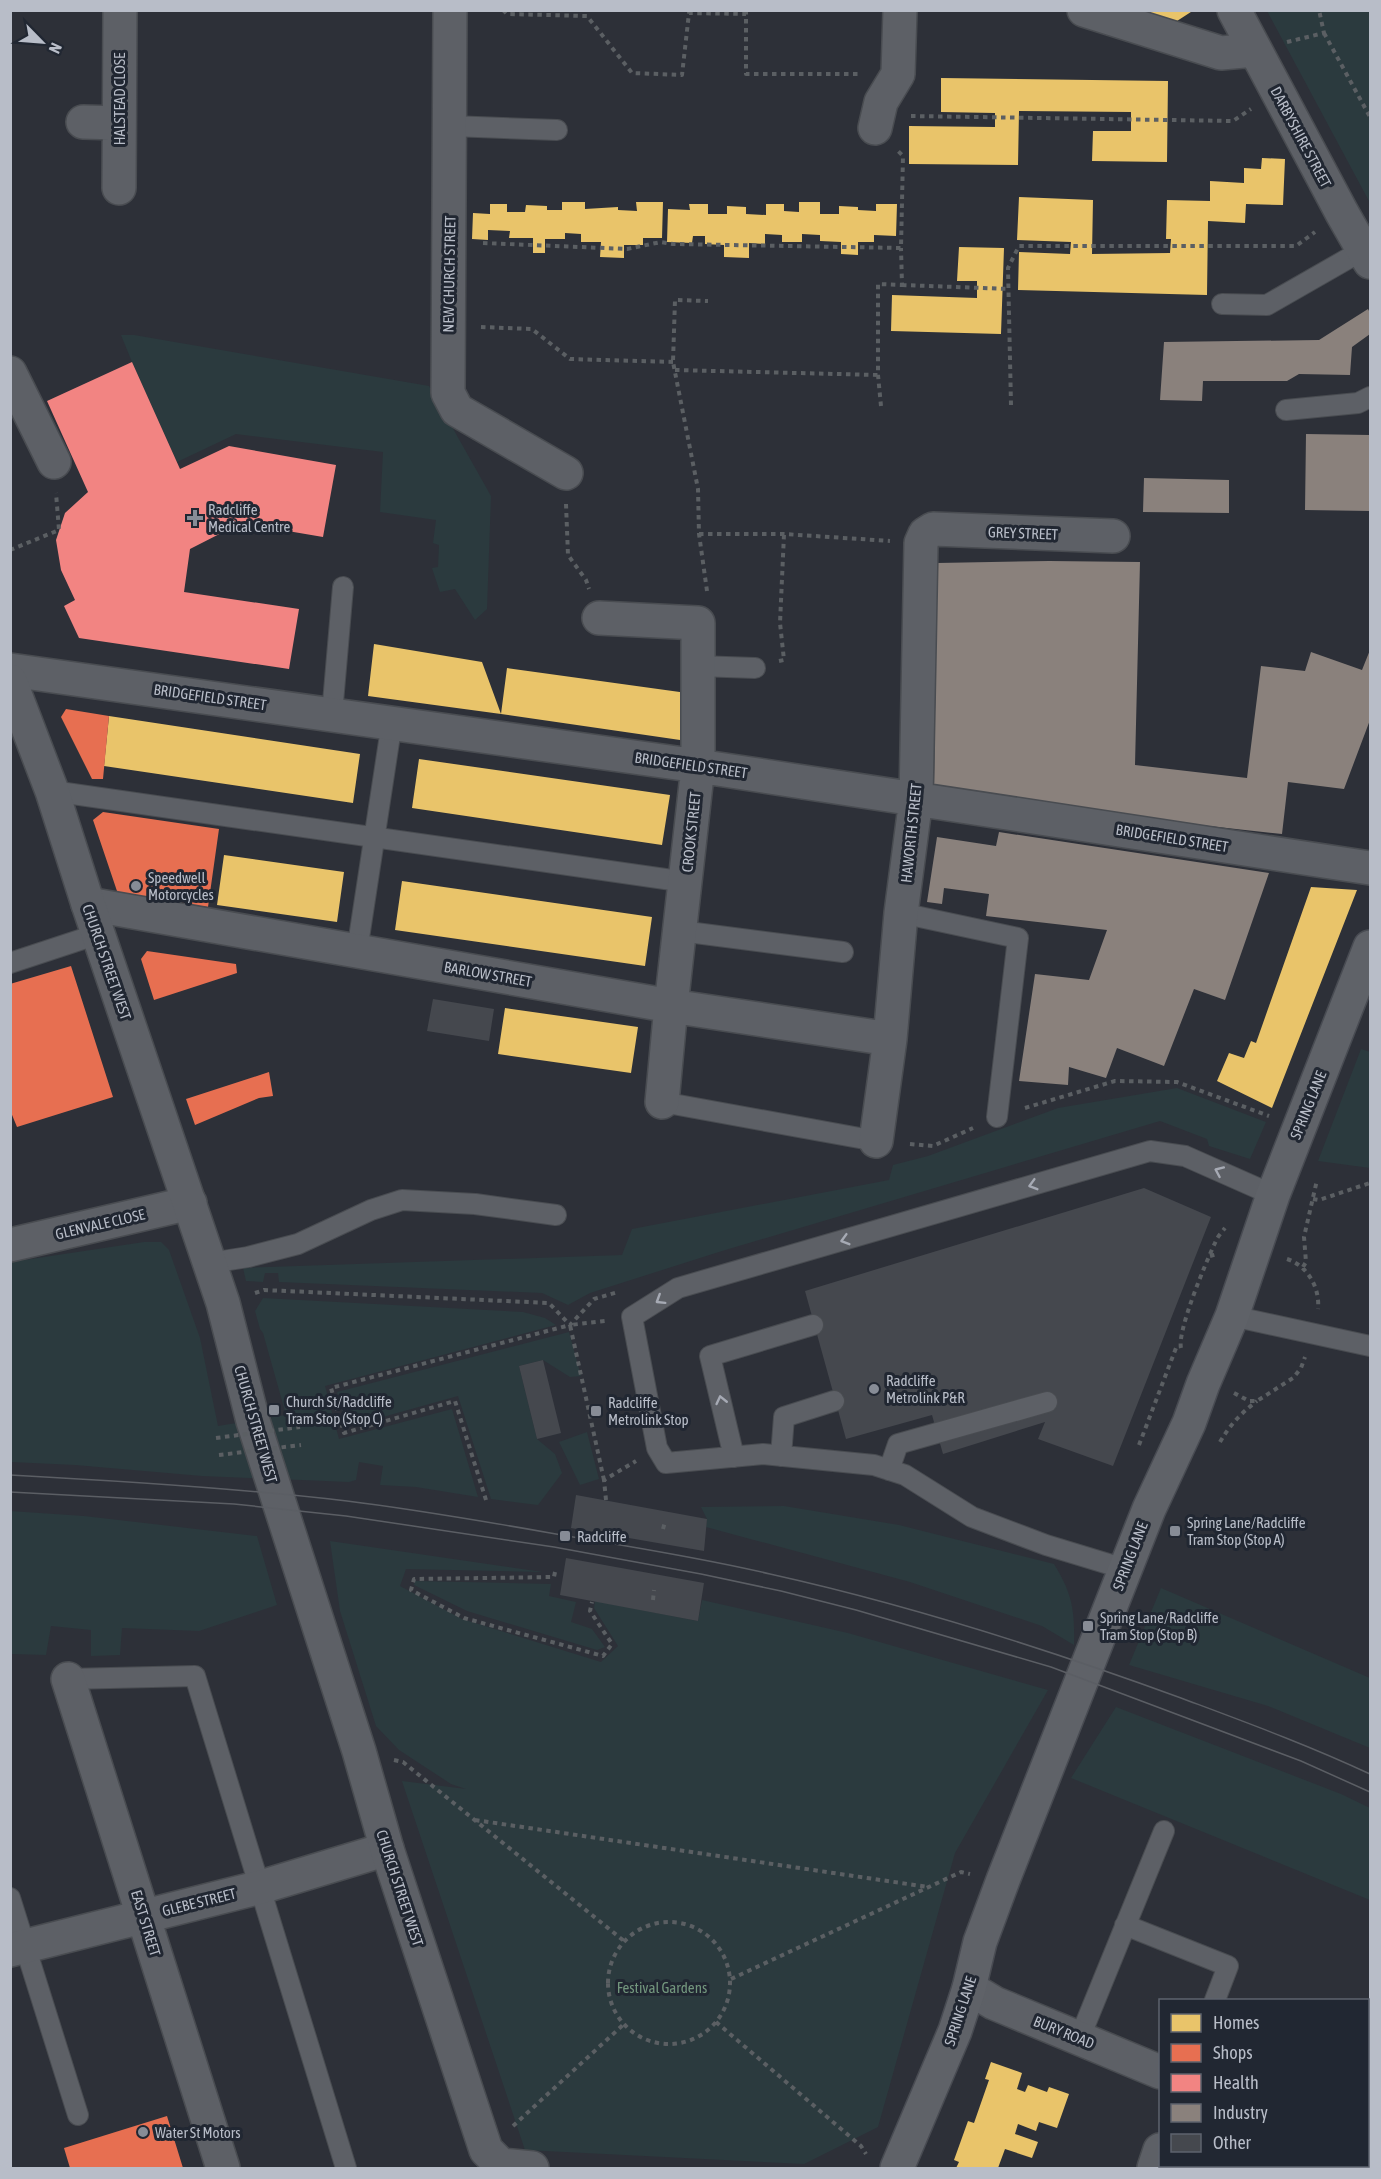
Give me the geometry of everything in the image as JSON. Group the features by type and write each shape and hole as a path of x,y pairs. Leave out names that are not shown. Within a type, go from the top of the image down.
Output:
{"main road":[{"name":"SPRING LANE","path":"884,2165 955,2031 969,1988 980,1942 1003,1880 1149,1509 1189,1423 1232,1316 1273,1195 1369,956"}],"street":[{"name":"HALSTEAD CLOSE","path":"119,188 120,10"},
{"name":"NEW CHURCH STREET","path":"450,10 448,393 457,410 566,473"},
{"path":"889,122 881,102 898,74 900,10"},
{"name":"DARBYSHIRE STREET","path":"1234,10 1276,92 1367,256"},
{"path":"1086,11 1221,52 1255,50"},
{"path":"82,122 119,123"},
{"path":"10,373 54,462"},
{"name":"GREY STREET","path":"927,536 1113,536"},
{"name":"HAWORTH STREET","path":"876,1141 890,1039 901,913 916,799 927,536"},
{"path":"600,618 698,623"},
{"name":"CROOK STREET","path":"662,1102 698,766 698,623"},
{"name":"BRIDGEFIELD STREET","path":"10,670 698,766 1371,868"},
{"name":"CHURCH STREET WEST","path":"10,681 19,730 52,791 223,1303 253,1421 358,1751 387,1850 504,2163"},
{"name":"BARLOW STREET","path":"93,919 357,951 671,1006 890,1039"},
{"name":"GLENVALE CLOSE","path":"10,1245 189,1203"},
{"name":"EAST STREET","path":"68,1679 223,2169"},
{"name":"GLEBE STREET","path":"18,1948 261,1887 387,1850"},
{"name":"BURY ROAD","path":"969,1988 994,2003 1159,2071"}],"lane":[{"path":"451,126 557,130"},
{"path":"1222,304 1267,305 1367,256"},
{"path":"1286,410 1358,403 1371,398"},
{"path":"332,714 343,587"},
{"path":"698,666 756,668"},
{"path":"357,951 392,722"},
{"path":"52,791 686,882"},
{"path":"901,913 1018,938 997,1117"},
{"path":"10,963 93,919"},
{"path":"680,931 843,952"},
{"path":"662,1102 876,1141"},
{"path":"1125,1569 1046,1545 972,1517 905,1475 874,1465 763,1454 666,1463 657,1448 632,1317 678,1288 1150,1151 1185,1156 1273,1195"},
{"path":"210,1263 248,1257 298,1244 371,1210 402,1200 475,1204 556,1215"},
{"path":"1232,1316 1371,1346"},
{"path":"734,1457 710,1356 813,1325"},
{"path":"781,1456 784,1417 834,1401"},
{"path":"889,1470 898,1444 1047,1402"},
{"path":"68,1679 195,1676 346,2169"},
{"path":"1080,2037 1164,1831"},
{"path":"10,1898 18,1948 78,2115"},
{"path":"1125,1925 1228,1966 1216,1999"}],"path":[{"path":"503,10 507,14 587,16 632,73 681,75 689,13 746,12 746,74 898,74"},
{"path":"1319,10 1324,33 1371,117"},
{"path":"1255,50 1324,33"},
{"path":"903,156 889,122 1233,121 1276,92"},
{"path":"902,285 903,146"},
{"path":"1011,405 1008,268 1019,246 1296,246 1342,213"},
{"path":"449,242 627,249 661,242 685,245 901,248"},
{"path":"881,406 878,375 878,284 1008,289"},
{"path":"698,623 708,593 699,534 698,489 673,362 675,300 708,301"},
{"path":"448,326 532,329 570,359 673,362"},
{"path":"675,370 878,375"},
{"path":"10,550 59,530 54,462"},
{"path":"566,473 568,555 586,580 600,618"},
{"path":"699,534 927,536"},
{"path":"756,668 784,660 780,623 784,534"},
{"path":"876,1141 933,1146 997,1117 1115,1081 1177,1082 1299,1128"},
{"path":"1303,1267 1306,1262 1304,1237 1312,1199 1319,1200 1371,1183"},
{"path":"570,1325 594,1299 628,1289"},
{"path":"223,1303 264,1290 549,1303 570,1325 604,1480 606,1500"},
{"path":"486,1500 454,1401 344,1433 331,1388 570,1325 632,1317"},
{"path":"216,1438 300,1427"},
{"path":"219,1455 301,1445"},
{"path":"604,1480 657,1448"},
{"path":"663,1529 665,1522"},
{"path":"555,1572 554,1577 414,1579 411,1590 464,1617 603,1656 612,1644 590,1611 592,1602"},
{"path":"653,1600 654,1590"},
{"path":"358,1751 403,1762 624,1941"},
{"path":"475,1820 928,1887"},
{"path":"731,1978 961,1872 1003,1880"},
{"path":"660,1922 680,1922 699,1929 715,1942 726,1959 731,1978 729,1999 720,2018 707,2033 688,2042 668,2045 648,2042 630,2032 617,2017 609,1998 608,1977 613,1958 624,1941 640,1928 660,1922"},
{"path":"716,2022 884,2165"},
{"path":"504,2163 624,2024"}],"green space":[{"path":"1267,11 1370,11 1370,203"},
{"path":"121,335 134,335 429,386 491,496 487,609 475,620 455,589 440,592 432,568 438,567 439,545 433,543 436,520 380,512 383,452 236,434 177,462"},
{"path":"1361,1049 1370,1052 1370,1168 1318,1161"},
{"path":"1177,1088 1266,1122 1250,1159 1209,1146 1207,1139 1160,1121 722,1251 590,1293 568,1305 542,1293 279,1282 278,1273 265,1273 263,1282 246,1281 243,1268 622,1255 632,1229 889,1180 893,1165 928,1156 1058,1108"},
{"path":"144,1242 161,1242 169,1250 200,1338 218,1426 286,1415 255,1311 263,1298 523,1312 545,1318 556,1325 325,1386 339,1439 452,1409 478,1497 416,1487 380,1485 383,1466 359,1462 356,1480 349,1482 202,1476 11,1462 11,1262"},
{"path":"569,1332 581,1376 570,1377 543,1360 519,1366 537,1439 555,1454 562,1473 538,1505 491,1499 458,1396 347,1427 337,1392"},
{"path":"587,1432 599,1479 580,1485 559,1442"},
{"path":"784,1506 899,1525 1054,1564 1069,1593 1074,1622 1074,1645 1042,1626 910,1582 706,1527 707,1519 701,1507"},
{"path":"10,1511 84,1516 257,1536 277,1605 199,1631 122,1628 120,1655 91,1656 91,1630 51,1626 46,1655 11,1654"},
{"name":"Festival Gardens","path":"330,1541 543,1572 406,1569 400,1586 462,1619 601,1662 618,1646 594,1608 595,1601 698,1621 702,1600 848,1633 1048,1690 955,1853 878,2127 804,2164 525,2150 402,1781 466,1789 451,1784 399,1750 376,1726 340,1611"},
{"path":"415,1581 551,1584 549,1596 576,1602 571,1622 592,1629 605,1647 597,1650 467,1611 414,1585"},
{"path":"1161,1588 1370,1678 1370,1748 1268,1706 1129,1665"},
{"path":"1116,1707 1341,1794 1370,1808 1370,1900 1071,1778"}],"building: Homes":[{"path":"1146,10 1194,10 1177,21 1149,15"},
{"path":"941,78 1168,81 1167,162 1092,161 1093,131 1131,131 1131,112 1019,111 1018,165 909,164 909,126 995,127 995,113 941,112"},
{"path":"1262,158 1285,159 1283,205 1246,204 1245,223 1208,221 1207,295 1018,290 1019,252 1070,254 1071,242 1017,240 1019,197 1093,200 1092,254 1170,253 1171,239 1166,239 1167,200 1210,201 1210,181 1244,183 1244,168 1261,169"},
{"path":"562,202 585,202 585,209 618,207 618,210 637,211 636,202 663,202 662,238 643,238 643,245 624,245 624,258 600,257 601,242 581,242 581,234 565,233 565,239 545,239 545,253 533,253 533,238 509,238 510,231 488,230 488,240 472,239 473,213 490,214 490,204 507,204 507,212 525,212 526,205 547,206 547,210 562,210"},
{"path":"799,202 820,202 820,214 839,214 839,206 876,211 876,204 897,204 896,236 874,235 874,242 858,242 858,255 841,254 841,242 820,241 820,235 802,234 802,242 782,242 782,235 765,234 765,244 749,243 749,258 724,257 724,245 705,244 705,236 693,236 692,243 667,242 668,209 690,210 689,204 708,204 708,214 727,214 727,206 746,207 746,214 766,215 766,204 784,204 784,211 799,212"},
{"path":"959,247 1004,248 1001,334 891,331 892,295 977,298 977,281 957,281"},
{"path":"374,644 482,662 501,714 368,696"},
{"path":"507,668 687,693 687,741 501,714"},
{"path":"109,716 360,754 353,803 104,766"},
{"path":"419,759 670,795 662,845 412,808"},
{"path":"224,855 344,872 337,922 217,905"},
{"path":"402,881 652,917 645,966 395,930"},
{"path":"1311,887 1357,890 1272,1108 1217,1081 1229,1053 1244,1058 1251,1041 1256,1043"},
{"path":"505,1008 638,1027 631,1073 498,1054"},
{"path":"991,2062 1022,2073 1017,2089 1025,2092 1028,2085 1047,2092 1049,2087 1069,2094 1057,2128 1039,2122 1036,2131 1018,2124 1015,2134 1038,2142 1032,2158 1005,2149 998,2168 956,2168 959,2162 954,2160 968,2121 974,2123 989,2080 985,2079"}],"building: Shops":[{"path":"66,709 109,716 103,779 92,779 61,717"},
{"path":"103,812 219,829 208,907 119,897 93,820"},
{"path":"147,951 236,964 237,973 154,1000 141,959"},
{"path":"71,966 113,1097 17,1127 10,1110 10,984"},
{"path":"269,1072 273,1096 259,1098 195,1125 186,1099"},
{"name":"Water St Motors","path":"167,2116 183,2168 70,2168 64,2148"}],"building: Health":[{"name":"Radcliffe Medical Centre","path":"132,362 180,469 229,446 336,465 323,537 241,523 190,549 184,592 299,609 289,669 79,638 64,606 75,600 61,570 56,540 65,513 88,492 47,401"}],"building: Industry":[{"path":"1368,309 1370,334 1352,347 1350,375 1299,374 1287,381 1203,381 1202,401 1160,400 1164,342 1319,340"},
{"path":"1306,434 1370,435 1370,511 1305,510"},
{"path":"1144,478 1229,480 1229,513 1143,512"},
{"path":"1140,562 1135,765 1247,778 1261,666 1305,671 1311,652 1362,670 1370,650 1370,720 1344,789 1288,782 1282,834 1128,817 934,787 937,563"},
{"path":"999,832 1269,873 1225,1000 1194,989 1164,1066 1117,1048 1106,1078 1069,1067 1068,1085 1019,1081 1035,974 1089,980 1107,930 986,916 989,894 944,888 942,904 927,902 937,837 996,846"}],"building: Other":[{"path":"433,999 494,1009 489,1041 427,1031"},
{"path":"1144,1188 1211,1217 1113,1466 1038,1439 1045,1422 943,1454 932,1415 846,1439 805,1291"},
{"path":"543,1360 561,1433 537,1439 519,1366"},
{"path":"576,1495 707,1519 704,1551 571,1528"},
{"path":"566,1558 704,1583 698,1621 560,1595"}],"tram line":[{"path":"10,1475 179,1485 347,1501 500,1524 748,1569 926,1614 1029,1645 1229,1716 1370,1774"},
{"path":"10,1492 234,1504 346,1516 554,1547 781,1591 856,1610 1051,1667 1301,1761 1370,1792"}],"place":[{"name":"Radcliffe Medical Centre","path":"195,518"},
{"name":"Speedwell Motorcycles","path":"136,886"},
{"name":"Radcliffe Metrolink P&R","path":"874,1389"},
{"name":"Church St/Radcliffe Tram Stop (Stop C)","path":"274,1410"},
{"name":"Radcliffe Metrolink Stop","path":"596,1411"},
{"name":"Spring Lane/Radcliffe Tram Stop (Stop A)","path":"1175,1531"},
{"name":"Radcliffe","path":"565,1536"},
{"name":"Spring Lane/Radcliffe Tram Stop (Stop B)","path":"1088,1626"},
{"name":"Water St Motors","path":"143,2132"}]}
